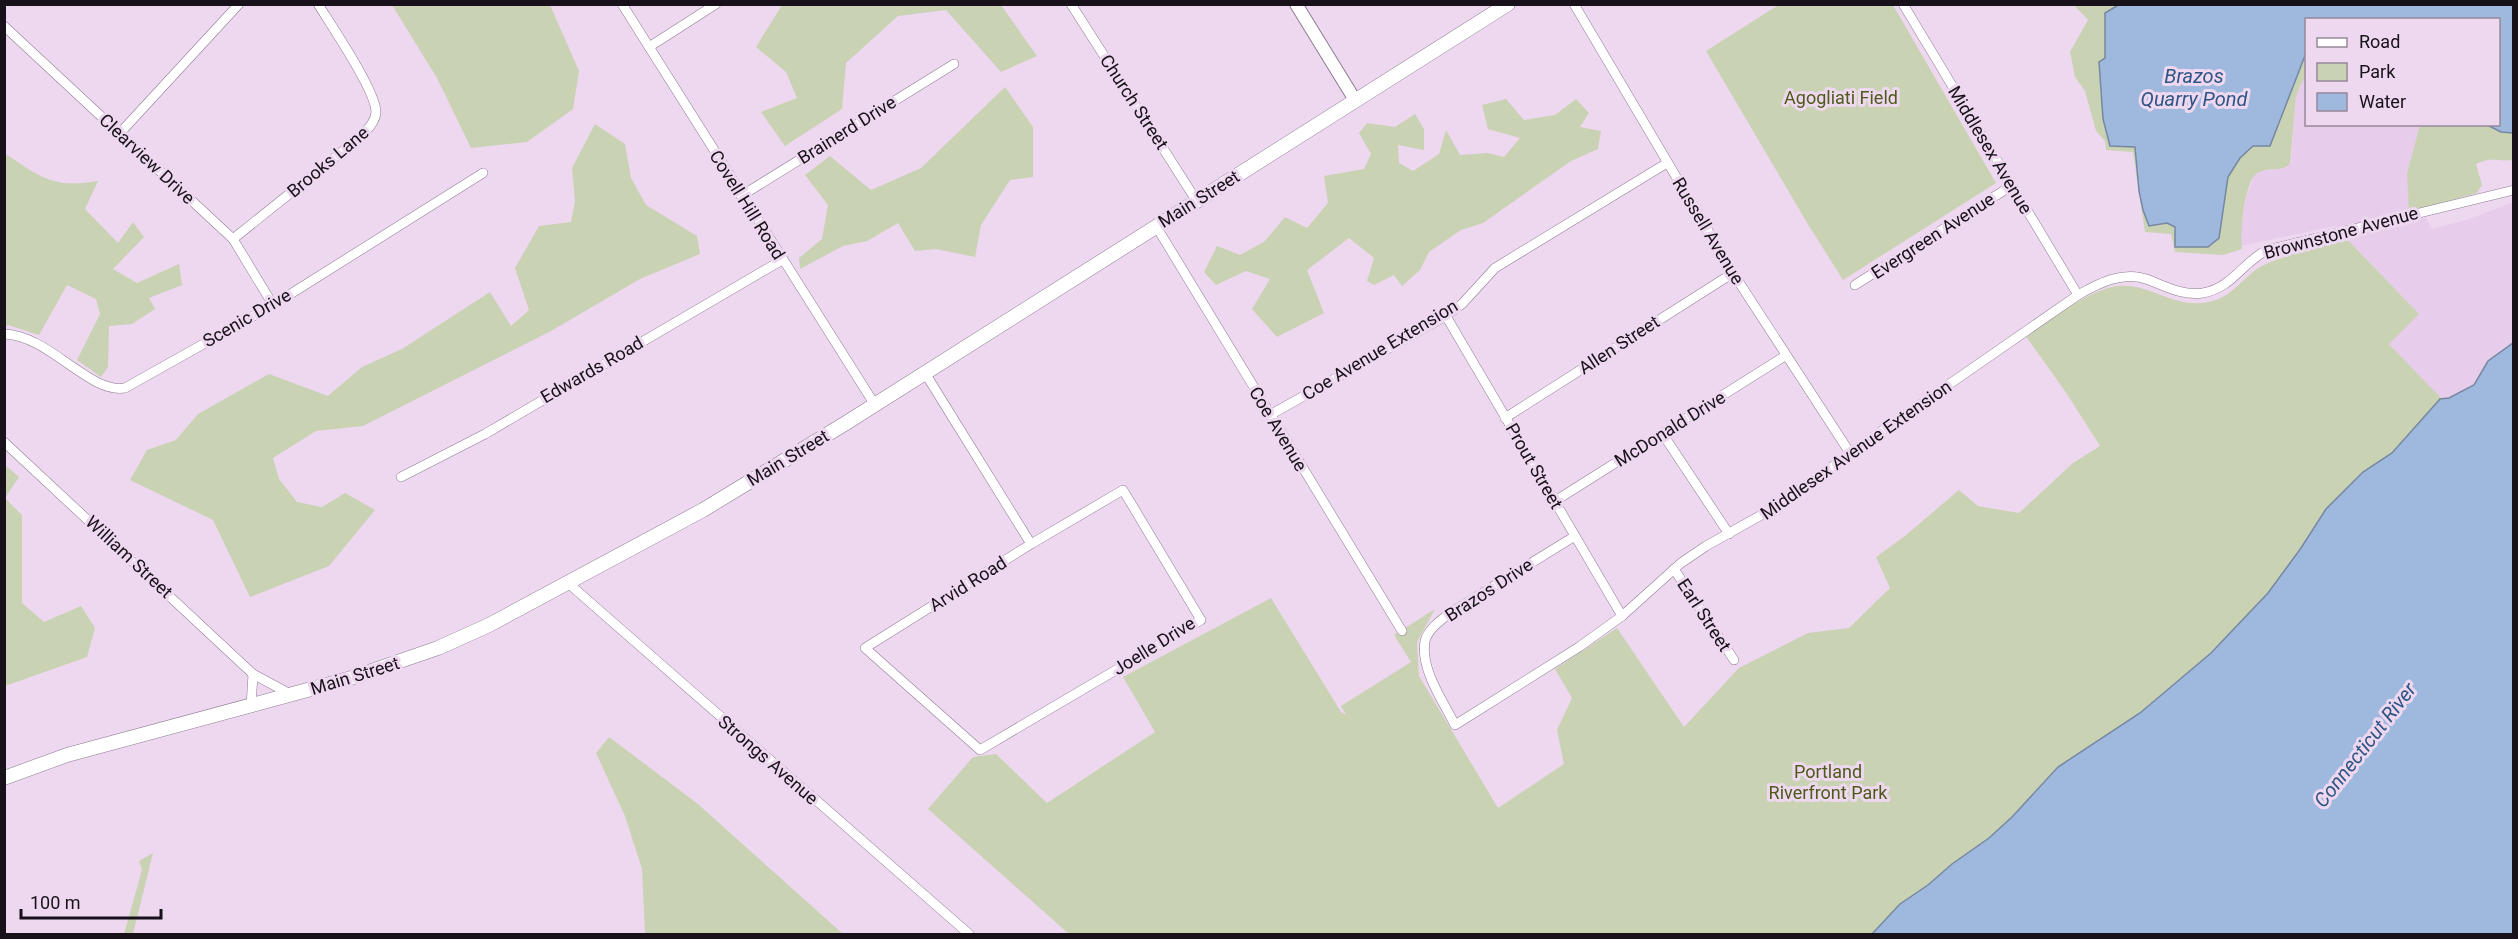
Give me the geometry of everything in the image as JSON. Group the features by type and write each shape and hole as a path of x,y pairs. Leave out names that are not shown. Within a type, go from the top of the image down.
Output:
{"main road":[{"name":"Main Street","path":"4,778 67,755 348,679 438,648 489,625 703,510 925,373 1508,4"}],"street":[{"path":"120,134 239,4"},
{"name":"Brooks Lane","path":"233,239 373,124 376,110 368,89 318,4"},
{"name":"Covell Hill Road","path":"622,4 874,405"},
{"path":"649,47 716,4"},
{"name":"Church Street","path":"1071,4 1196,200"},
{"path":"1296,4 1355,100"},
{"name":"Russell Avenue","path":"1574,4 1733,273 1850,453"},
{"name":"Middlesex Avenue","path":"1903,4 2078,295"},
{"name":"Clearview Drive","path":"4,26 233,239 273,305"},
{"name":"Brainerd Drive","path":"741,196 954,64"},
{"name":"Coe Avenue Extension","path":"1270,415 1446,316 1462,304 1495,268 1667,163"},
{"name":"Scenic Drive","path":"4,334 20,334 97,382 114,390 124,388 273,305 483,173"},
{"name":"Evergreen Avenue","path":"1855,285 2011,186"},
{"name":"Brownstone Avenue","path":"2078,295 2099,283 2129,277 2143,278 2178,291 2203,293 2228,284 2249,262 2267,250 2514,190"},
{"name":"Coe Avenue","path":"1156,226 1402,631"},
{"name":"Edwards Road","path":"401,477 485,434 782,260"},
{"name":"Allen Street","path":"1505,418 1733,273"},
{"name":"Middlesex Avenue Extension","path":"1455,725 1579,647 1622,616 1674,569 1706,546 1790,499 1850,453 2078,295"},
{"name":"Prout Street","path":"1446,316 1622,616"},
{"name":"McDonald Drive","path":"1555,501 1785,356"},
{"path":"925,373 1031,544"},
{"path":"1662,434 1729,534"},
{"name":"William Street","path":"4,442 253,674 291,695"},
{"name":"Joelle Drive","path":"980,750 1201,620 1123,490 1031,544"},
{"name":"Brazos Drive","path":"1455,725 1430,676 1425,640 1435,625 1450,613 1575,536"},
{"name":"Arvid Road","path":"980,750 865,648 1031,544"},
{"name":"Earl Street","path":"1674,569 1734,660"},
{"name":"Strongs Avenue","path":"568,583 969,934"},
{"path":"251,706 253,674"}],"shaded area":[{"path":"2305,78 2305,126 2420,126 2407,173 2411,218 2426,218 2432,229 2467,220 2513,202 2513,343 2488,361 2474,385 2442,399 2388,343 2419,314 2335,226 2241,246 2240,235 2246,198 2255,174 2260,171 2286,168 2291,163 2296,97"}],"green space":[{"path":"811,4 1001,5 1037,56 1001,72 946,10 898,16 846,63 842,109 785,146 761,112 797,98 786,72 756,47 782,5 808,6"},
{"name":"Agogliati Field","path":"1780,4 1893,5 1996,183 1843,280 1706,51"},
{"name":"Brazos Quarry Pond","path":"2123,4 2513,5 2513,160 2491,160 2476,164 2482,185 2477,193 2409,212 2407,173 2420,126 2500,126 2500,18 2305,18 2305,78 2296,97 2290,164 2283,168 2259,172 2254,176 2244,207 2242,249 2223,255 2175,252 2171,234 2145,232 2133,152 2106,150 2105,141 2096,131 2085,91 2075,77 2070,52 2088,20 2074,5 2120,5 2112,9"},
{"path":"392,5 550,5 579,71 573,109 527,142 471,148 437,78"},
{"path":"1005,87 1033,127 1033,177 1010,180 981,225 975,257 936,249 915,251 898,223 867,241 843,246 800,269 799,258 822,239 828,205 805,175 830,156 871,190 921,168"},
{"path":"1506,99 1524,120 1555,115 1576,99 1589,113 1580,127 1601,131 1598,149 1571,161 1483,223 1461,230 1429,252 1420,270 1402,286 1394,275 1374,285 1367,281 1374,258 1349,238 1307,270 1324,313 1277,337 1252,309 1270,279 1246,271 1216,285 1204,272 1217,246 1240,255 1265,241 1285,217 1307,228 1328,203 1324,176 1364,169 1371,154 1359,133 1367,123 1395,127 1415,114 1424,129 1424,150 1398,145 1399,163 1413,171 1439,154 1446,130 1460,155 1488,153 1504,157 1520,138 1488,129 1482,105"},
{"path":"595,124 625,144 631,178 646,205 697,236 700,254 640,279 551,331 363,426 316,431 273,458 279,479 297,502 322,507 345,493 375,510 329,566 250,597 213,520 130,480 147,450 176,440 198,414 269,374 328,396 362,367 402,349 490,292 511,326 529,310 515,268 539,226 571,222 575,201 572,168"},
{"path":"4,153 38,175 58,182 98,181 85,209 118,243 133,222 144,237 113,269 137,283 179,264 182,285 149,298 155,309 132,324 109,326 108,367 101,377 77,360 100,314 96,299 67,285 39,335 8,325 5,327"},
{"name":"Portland Riverfront Park","path":"2347,239 2419,314 2389,344 2442,399 2392,453 2363,472 2326,509 2268,593 2211,653 2140,713 2058,767 2012,817 1989,838 1900,904 1872,934 1069,934 928,809 973,757 996,754 1047,803 1155,732 1123,677 1271,598 1341,712 1346,715 1341,706 1411,662 1394,635 1435,609 1417,642 1419,676 1498,808 1564,764 1557,730 1572,698 1555,669 1617,628 1684,727 1739,668 1808,633 1849,628 1890,588 1876,557 1905,536 1959,490 1978,506 2019,513 2073,463 2100,446 2025,335 2083,299 2108,288 2131,286 2189,303 2202,303 2223,297 2264,265"},
{"path":"4,464 19,477 5,498 22,515 22,603 44,622 81,606 95,628 87,657 5,686"},
{"path":"609,737 698,804 843,934 645,934 642,869 625,816 596,753"},
{"path":"153,853 133,934 124,934 142,870 139,861"}],"water":[{"name":"Brazos Quarry Pond","path":"2120,4 2513,5 2513,133 2501,132 2489,126 2500,126 2500,18 2305,18 2305,56 2270,146 2253,146 2240,158 2228,177 2219,238 2208,247 2175,247 2175,227 2167,223 2149,226 2139,191 2135,147 2110,146 2103,119 2099,62 2105,58 2105,13"},
{"name":"Connecticut River","path":"2513,343 2513,934 1872,934 1900,904 1989,838 2012,817 2058,767 2140,713 2211,653 2268,593 2326,509 2363,472 2392,453 2440,399 2449,398 2474,385 2488,361"}]}
